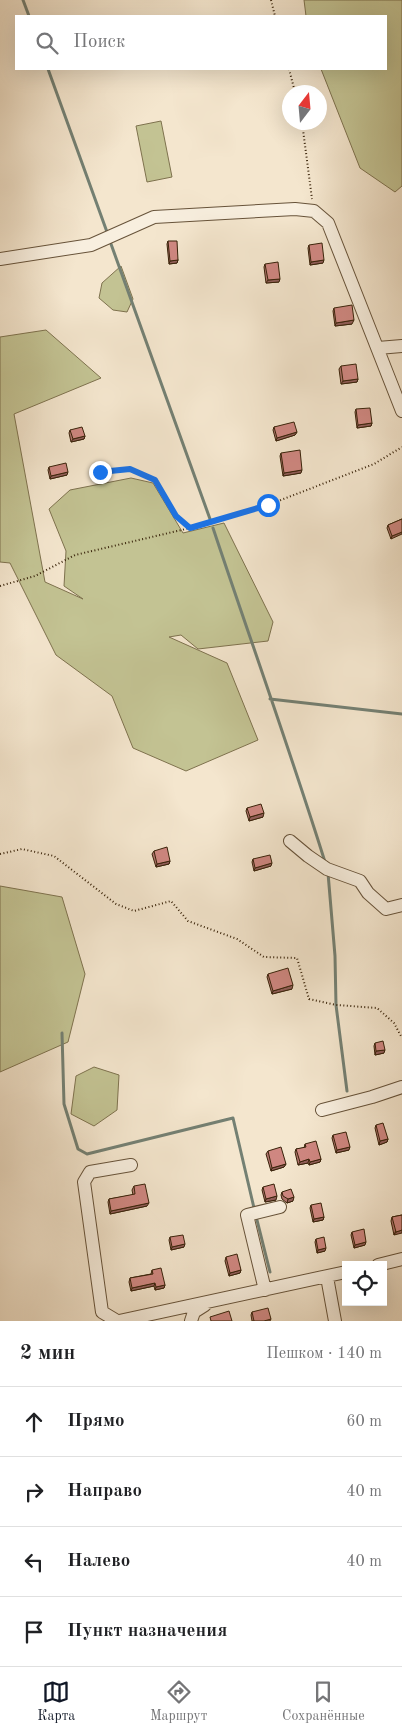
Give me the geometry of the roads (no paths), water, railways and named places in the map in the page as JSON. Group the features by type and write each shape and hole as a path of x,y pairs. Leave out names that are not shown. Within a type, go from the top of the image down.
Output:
{"street":[{"path":"0,259 91,246 154,217 295,209 314,211 328,223 402,411"},
{"path":"378,348 402,346"},
{"path":"290,841 308,856 327,868 360,881 368,893 386,909 402,905"},
{"path":"322,1110 402,1087"},
{"path":"131,1165 90,1172 84,1182 102,1312 118,1321 342,1273"},
{"path":"265,1290 247,1215 280,1207"},
{"path":"387,1263 402,1259"},
{"path":"327,1277 334,1321"},
{"path":"191,1321 194,1312 209,1303"}],"waterway":[{"path":"23,0 29,15"},
{"path":"48,70 107,232"},
{"path":"111,244 210,519"},
{"path":"213,528 325,862"},
{"path":"270,699 402,714"},
{"path":"328,873 335,956 336,1005 347,1091"},
{"path":"62,1033 64,1104 78,1149 87,1154 233,1118 254,1208"},
{"path":"257,1220 270,1272"}]}
